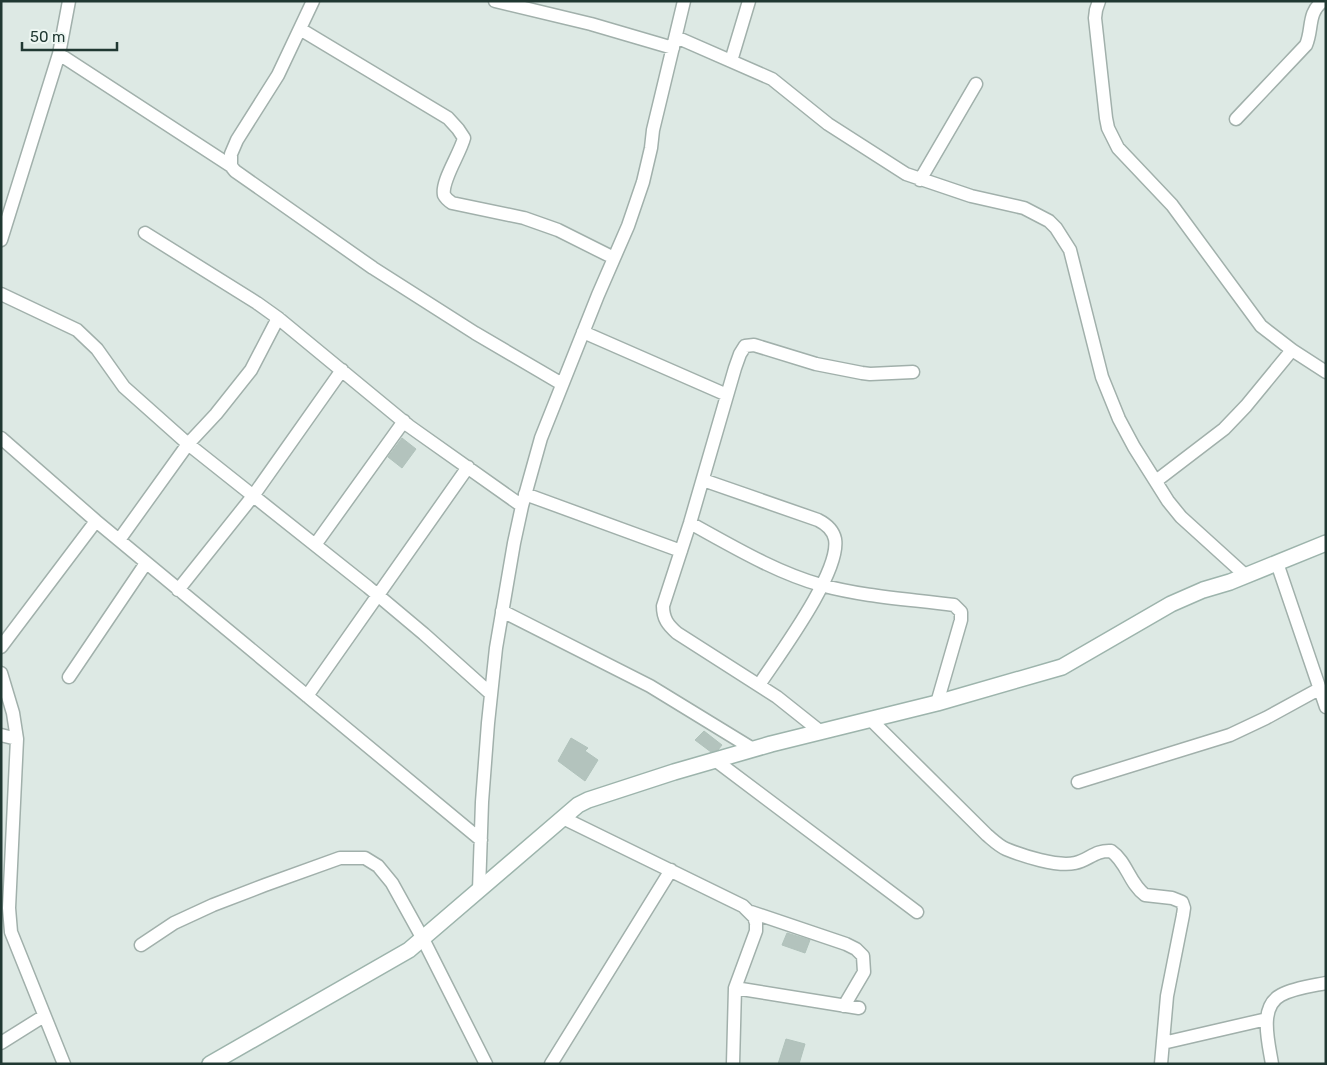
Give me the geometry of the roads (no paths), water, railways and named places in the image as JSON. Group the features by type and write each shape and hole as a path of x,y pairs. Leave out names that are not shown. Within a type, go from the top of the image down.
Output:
{"street":[{"path":"1,240 59,54 69,1"},
{"path":"231,166 231,154 237,140 278,75 312,1"},
{"path":"495,1 674,43 731,61 772,80 828,124 894,168 920,180 971,196 1024,208 1038,214 1056,228 1070,250 1094,349 1111,399 1130,440 1168,501 1181,517 1245,576"},
{"path":"479,890 482,792 491,694 502,611 524,500 541,438 628,226 647,168 653,130 684,1"},
{"path":"731,61 749,1"},
{"path":"1099,1 1096,18 1106,118 1112,138 1118,148 1172,204 1256,320 1292,350 1326,372"},
{"path":"1236,118 1306,45 1315,7 1323,1"},
{"path":"300,29 448,118 458,129 464,138 462,147 445,184 444,193 446,199 452,203 524,218 558,230 614,258"},
{"path":"59,54 231,166 235,171 373,268 475,333 562,384"},
{"path":"920,180 976,84"},
{"path":"146,234 278,318 404,421 468,467 524,500 681,551"},
{"path":"1,294 77,330 87,338 124,387 188,444 378,595 491,694"},
{"path":"118,540 188,444 216,414 251,370 278,318"},
{"path":"583,332 727,395"},
{"path":"821,732 803,716 759,685 677,633 668,625 663,615 663,606 690,523 738,360 745,346 754,345 816,364 862,373 913,372"},
{"path":"1156,481 1224,429 1246,406 1292,350"},
{"path":"178,590 252,496 342,370"},
{"path":"315,545 404,421"},
{"path":"1,438 118,540 481,840"},
{"path":"307,696 468,467"},
{"path":"703,480 818,520 831,530 835,540 833,558 823,586 759,685"},
{"path":"1,648 96,521"},
{"path":"690,523 772,566 823,586 870,595 954,605 961,612 961,620 937,703"},
{"path":"210,1064 392,961 423,939 563,818 578,806 599,795 753,749 937,703 1062,667 1171,604 1326,543"},
{"path":"69,677 146,563"},
{"path":"1277,563 1326,706"},
{"path":"502,611 650,686 753,749"},
{"path":"1,673 13,713 16,739 5,908 10,932 64,1064"},
{"path":"1078,782 1175,753 1236,732 1319,689"},
{"path":"871,720 987,835 1006,849 1040,860 1065,865 1078,862 1095,852 1111,851 1118,856 1135,885 1145,895 1172,898 1182,902 1184,908 1183,915 1167,996 1161,1064"},
{"path":"1,735 16,739"},
{"path":"715,760 917,912"},
{"path":"563,818 744,906 751,912 856,948 863,956 864,972 844,1006"},
{"path":"141,945 174,923 213,905 324,862 340,858 365,858 383,871 392,883 423,939 486,1064"},
{"path":"551,1064 670,870"},
{"path":"733,1064 735,988 756,931 756,924 751,912"},
{"path":"1272,1064 1266,1020 1269,1008 1275,999 1281,995 1326,982"},
{"path":"735,988 859,1008"},
{"path":"1,1043 44,1016"},
{"path":"1163,1043 1266,1020"}]}
